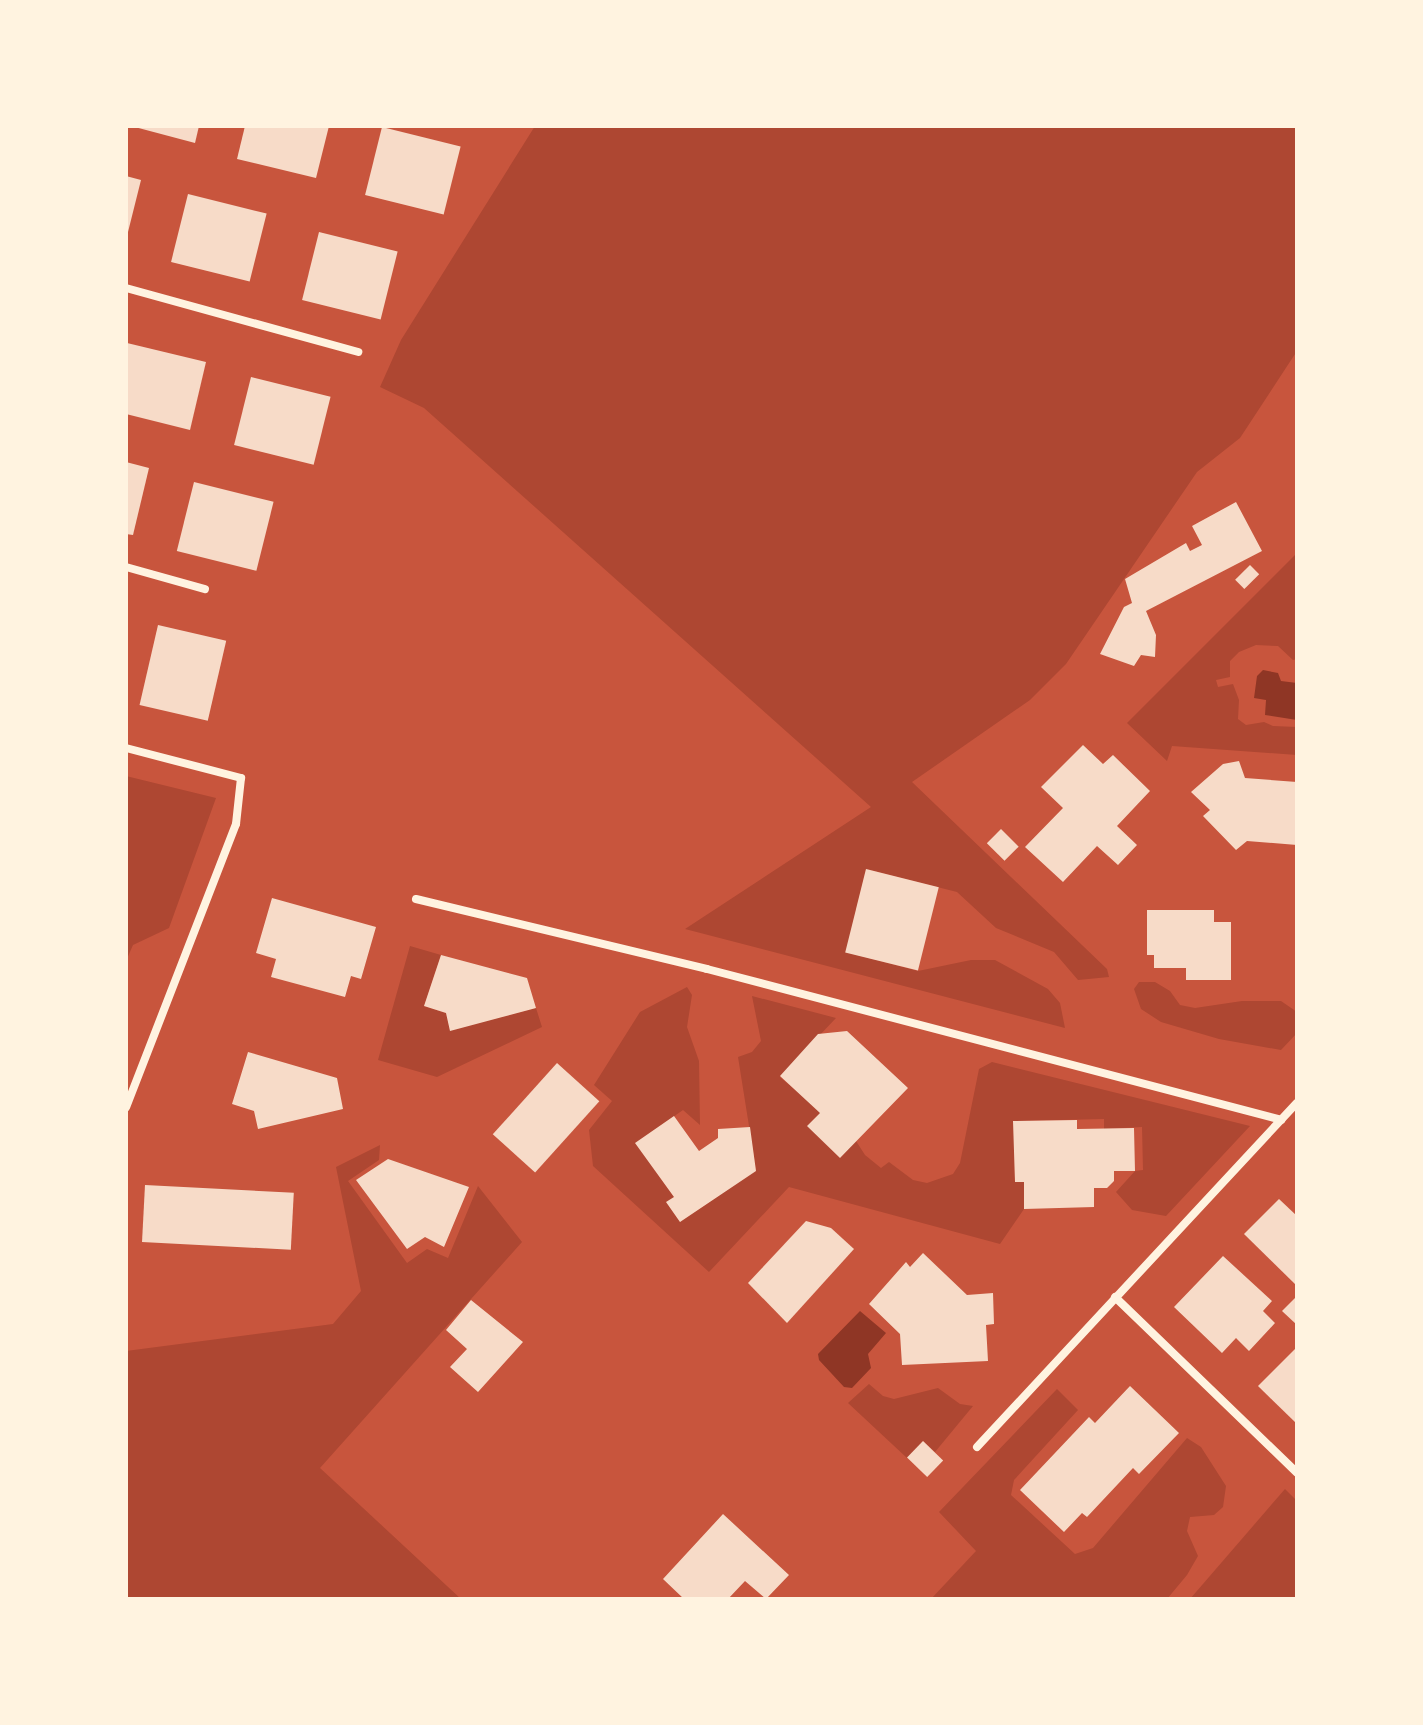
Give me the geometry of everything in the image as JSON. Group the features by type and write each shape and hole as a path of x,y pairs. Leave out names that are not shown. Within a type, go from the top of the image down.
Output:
{"street":[{"path":"126,288 358,352"},
{"path":"126,567 205,589"},
{"path":"126,748 241,778 236,824 126,1107"},
{"path":"416,899 707,969 1282,1120"},
{"path":"977,1447 1297,1103"},
{"path":"1115,1297 1297,1473"}],"shaded area":[{"path":"535,126 1297,126 1297,351 1240,438 1197,472 1066,664 1030,700 912,782 1107,969 1109,977 1078,980 1054,952 996,928 957,892 866,869 846,952 918,971 971,960 995,960 1048,989 1060,1003 1065,1028 685,929 871,807 424,408 380,387 401,340"},
{"path":"1297,553 1297,659 1293,660 1278,646 1256,645 1239,652 1230,661 1230,677 1216,680 1218,687 1233,684 1239,700 1238,719 1246,725 1264,722 1273,726 1297,727 1297,755 1172,746 1167,761 1127,723"},
{"path":"1263,670 1278,673 1281,681 1297,683 1297,720 1265,715 1266,700 1254,698 1257,676"},
{"path":"126,776 216,798 169,928 133,945 126,961"},
{"path":"410,946 441,955 424,1006 446,1013 450,1030 536,1008 542,1027 437,1077 378,1060"},
{"path":"1139,982 1155,982 1170,991 1180,1005 1195,1008 1242,1001 1281,1001 1297,1012 1297,1033 1281,1050 1219,1039 1161,1022 1141,1009 1134,989"},
{"path":"687,987 692,995 687,1027 699,1061 700,1125 683,1110 636,1143 674,1197 667,1203 680,1222 756,1170 738,1057 752,1052 761,1041 752,996 836,1018 780,1077 856,1141 865,1155 881,1168 889,1162 913,1180 927,1183 953,1174 960,1163 979,1069 992,1062 1250,1126 1166,1216 1132,1210 1116,1192 1135,1171 1143,1170 1142,1127 1104,1129 1104,1119 1014,1121 1015,1181 1024,1182 1024,1209 1000,1244 789,1187 709,1272 593,1166 589,1130 612,1101 594,1085 640,1012"},
{"path":"380,1145 379,1160 348,1181 407,1263 427,1249 448,1258 478,1186 522,1242 320,1468 461,1599 126,1599 126,1351 333,1324 361,1291 336,1167"},
{"path":"860,1311 886,1333 868,1354 871,1368 852,1388 844,1387 819,1360 818,1354"},
{"path":"869,1384 883,1396 894,1399 938,1388 960,1404 973,1406 935,1452 923,1441 907,1458 848,1403"},
{"path":"1057,1389 1078,1410 1014,1480 1011,1495 1075,1554 1093,1548 1187,1438 1201,1447 1226,1486 1223,1507 1214,1515 1190,1517 1187,1531 1198,1556 1187,1575 1167,1599 931,1599 976,1551 939,1512"},
{"path":"1285,1489 1297,1501 1297,1599 1190,1599"}],"building":[{"path":"131,126 199,126 195,143"},
{"path":"245,126 329,126 316,178 237,159"},
{"path":"382,127 461,147 444,215 365,195"},
{"path":"126,176 141,180 127,236 126,236"},
{"path":"188,194 267,214 250,282 171,262"},
{"path":"319,232 398,252 381,320 302,300"},
{"path":"127,343 206,362 190,430 126,414"},
{"path":"251,377 331,397 314,465 234,445"},
{"path":"126,462 149,468 133,535 126,534"},
{"path":"194,482 274,502 256,571 177,551"},
{"path":"1236,502 1262,551 1146,611 1156,635 1155,657 1141,655 1134,666 1100,654 1124,607 1132,603 1125,579 1186,543 1190,551 1202,545 1192,526"},
{"path":"1250,565 1259,574 1244,589 1235,580"},
{"path":"158,625 226,641 208,721 140,705"},
{"path":"1083,745 1103,764 1113,755 1150,791 1117,826 1137,845 1118,865 1097,846 1063,882 1025,847 1063,808 1041,787"},
{"path":"1239,761 1245,778 1297,782 1297,845 1247,841 1236,850 1203,816 1210,810 1191,792 1223,764"},
{"path":"1001,829 1019,847 1005,861 987,843"},
{"path":"866,869 939,887 918,971 845,952"},
{"path":"272,898 376,927 361,979 351,976 345,997 271,977 276,959 256,953"},
{"path":"1147,910 1214,910 1214,922 1231,922 1231,980 1186,980 1186,968 1154,968 1154,955 1147,955"},
{"path":"441,955 527,978 536,1008 450,1031 446,1013 424,1006"},
{"path":"847,1031 908,1088 840,1158 807,1126 820,1113 780,1076 818,1034"},
{"path":"248,1052 337,1078 343,1109 258,1129 254,1111 232,1104"},
{"path":"557,1063 599,1101 535,1172 493,1134"},
{"path":"674,1116 699,1151 718,1138 718,1129 750,1127 756,1171 680,1222 666,1202 674,1197 635,1143"},
{"path":"1077,1120 1077,1129 1134,1128 1135,1171 1114,1171 1114,1181 1107,1188 1094,1188 1094,1207 1024,1209 1024,1182 1015,1182 1013,1121"},
{"path":"388,1159 469,1187 444,1247 425,1237 407,1249 356,1180"},
{"path":"145,1185 294,1193 291,1250 142,1242"},
{"path":"1279,1199 1297,1216 1297,1286 1244,1234"},
{"path":"806,1221 831,1228 854,1249 787,1323 748,1283"},
{"path":"923,1253 967,1295 993,1293 994,1324 986,1325 988,1361 902,1365 900,1334 869,1304 906,1262 910,1267"},
{"path":"1223,1256 1272,1301 1263,1311 1275,1323 1249,1351 1236,1338 1222,1353 1174,1307"},
{"path":"1297,1296 1297,1325 1282,1311"},
{"path":"471,1300 523,1342 478,1392 450,1367 467,1349 446,1330"},
{"path":"1297,1347 1297,1424 1258,1386"},
{"path":"1130,1386 1179,1433 1139,1474 1133,1468 1087,1517 1082,1513 1064,1532 1020,1490 1089,1417 1095,1423"},
{"path":"923,1441 943,1460 927,1477 907,1458"},
{"path":"723,1514 789,1575 766,1599 745,1581 728,1599 684,1599 663,1579"}]}
